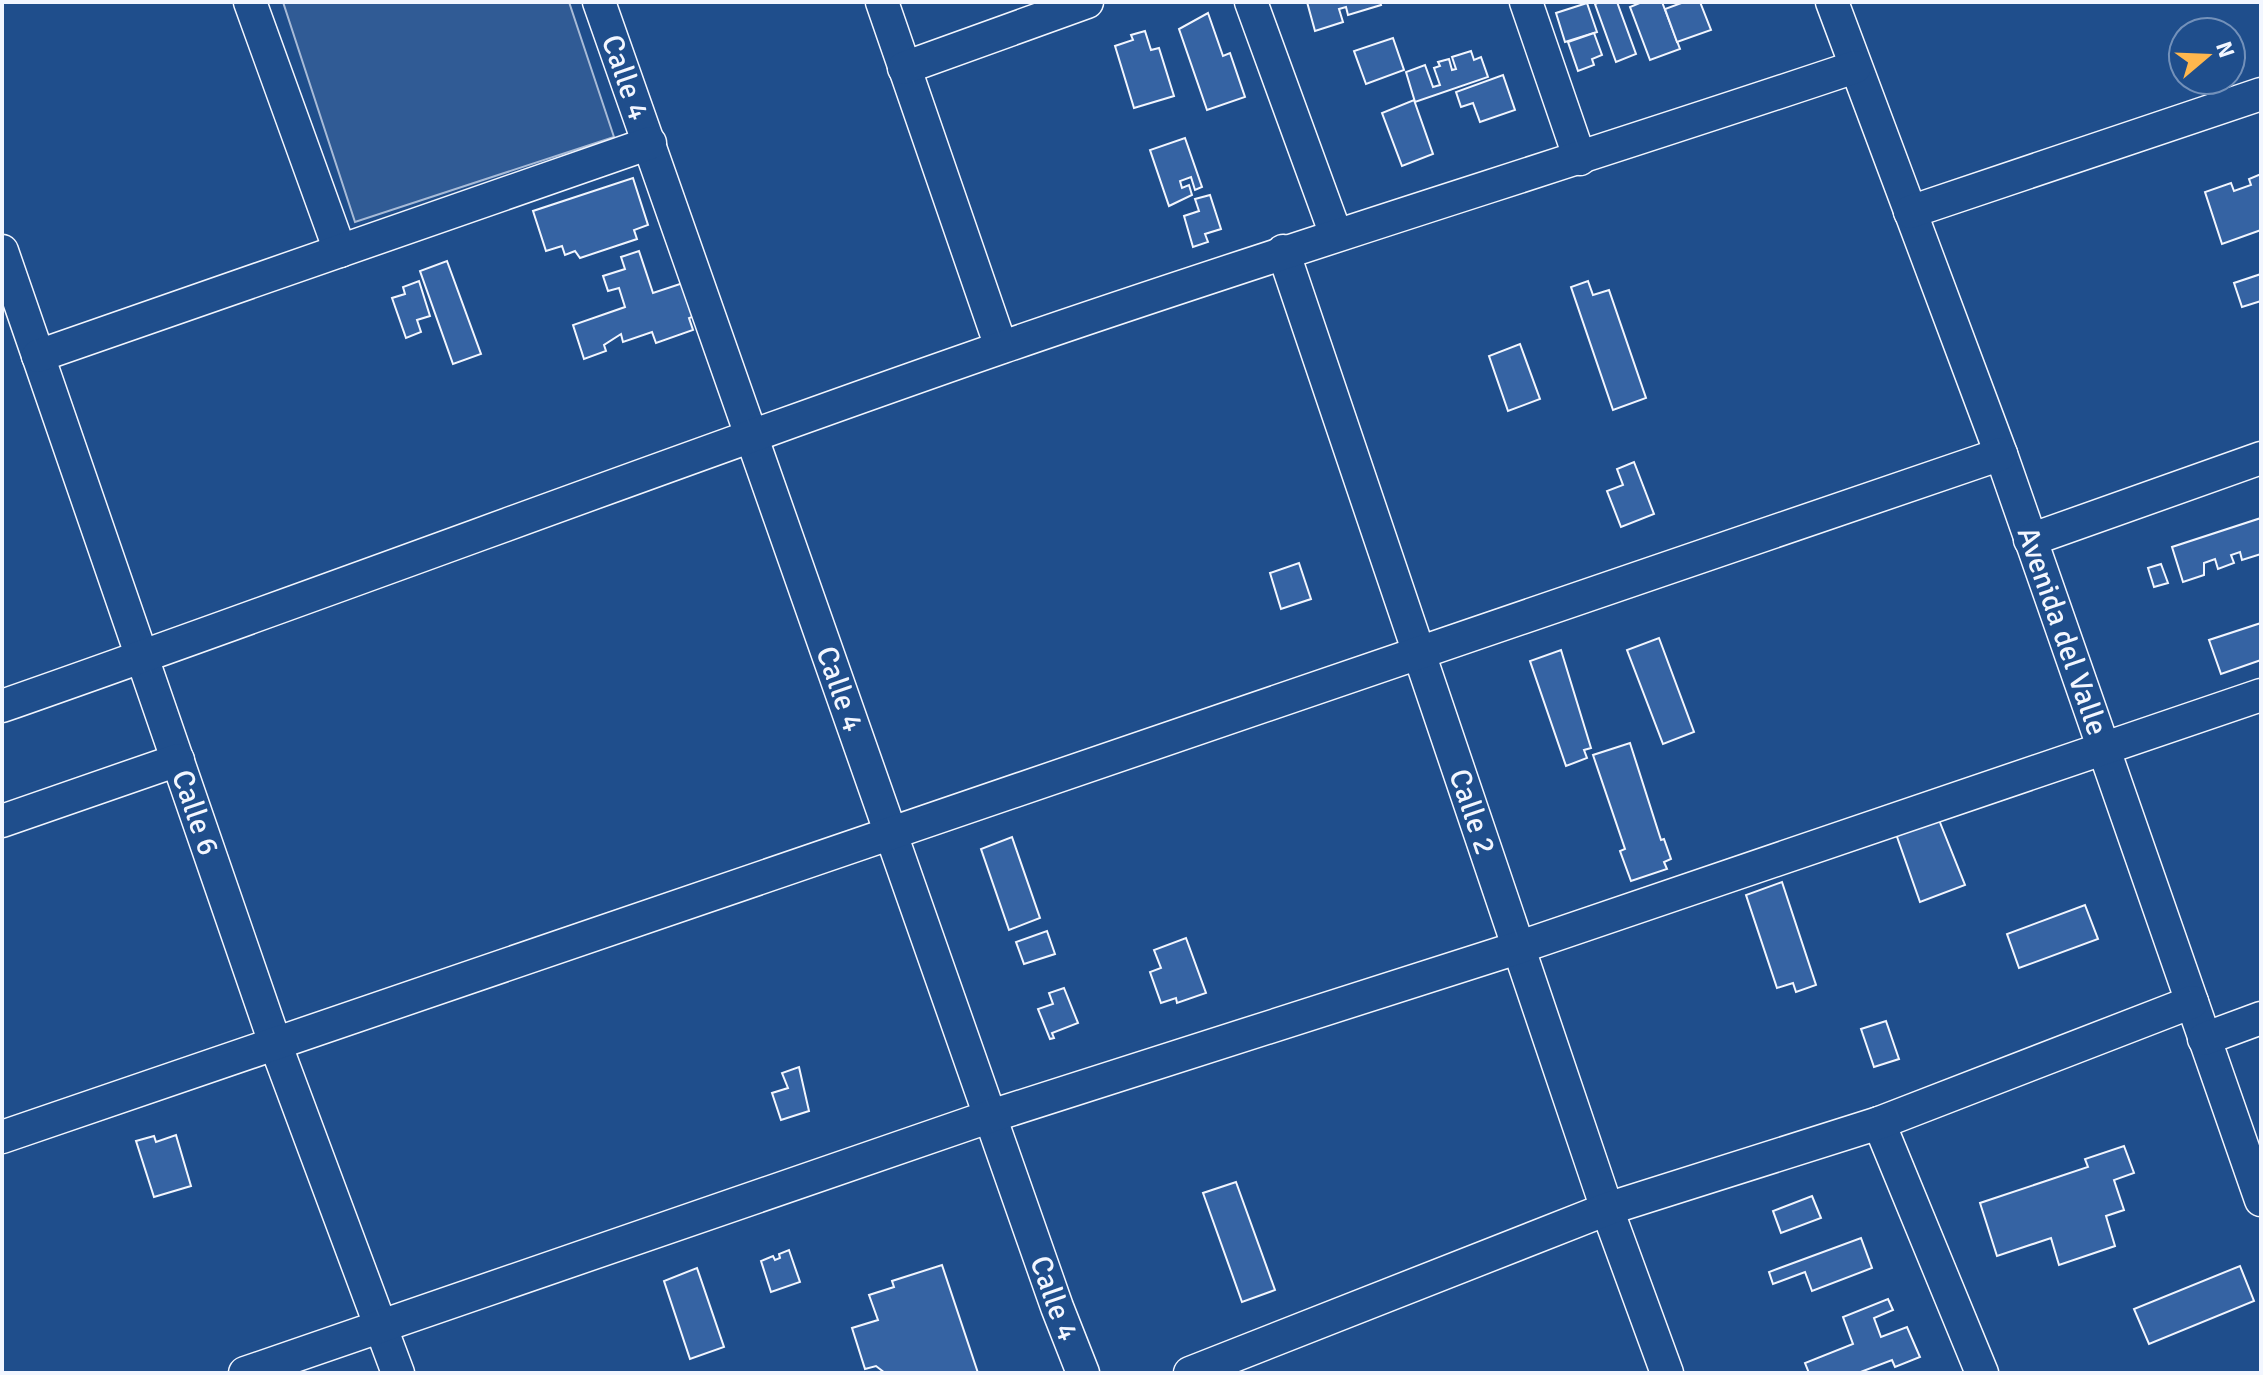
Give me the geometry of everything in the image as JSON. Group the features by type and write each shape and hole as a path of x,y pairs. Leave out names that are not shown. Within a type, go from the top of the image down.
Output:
{"street":[{"path":"250,2 340,251"},
{"name":"Calle 4","path":"599,2 1083,1373"},
{"path":"882,2 1001,347"},
{"path":"904,68 1087,2"},
{"path":"1251,2 1336,235"},
{"path":"1526,2 1580,159"},
{"name":"Avenida del Valle","path":"1832,2 2001,454 2261,1200"},
{"path":"2,706 1001,347 1283,251 1580,159 1855,67"},
{"path":"1910,212 2261,94"},
{"path":"38,356 650,143"},
{"name":"Calle 6","path":"2,251 275,1043 398,1373"},
{"name":"Calle 2","path":"1283,251 1517,948 1667,1373"},
{"path":"2,1137 2001,454"},
{"path":"2030,540 2261,458"},
{"path":"245,1373 991,1116 1517,948 2261,695"},
{"path":"2,821 178,760"},
{"path":"1190,1373 1607,1209 1879,1123 2192,1002"},
{"path":"2204,1039 2261,1018"},
{"path":"1879,1123 1982,1373"}],"shaded area":[{"path":"283,2 569,2 614,137 355,222"}],"building":[{"path":"1307,2 1380,2 1381,5 1348,15 1346,7 1339,9 1343,22 1315,31"},
{"path":"1617,2 1636,54 1616,62 1595,4"},
{"path":"1642,2 1662,2 1680,49 1650,60 1630,7"},
{"path":"1684,2 1700,2 1711,30 1677,42 1665,9"},
{"path":"1587,3 1597,32 1565,42 1556,13"},
{"path":"1208,13 1223,56 1230,53 1245,97 1207,110 1179,29"},
{"path":"1145,31 1151,50 1159,48 1174,96 1134,108 1115,46 1133,40 1131,35"},
{"path":"1594,33 1602,55 1592,59 1594,65 1578,71 1568,42"},
{"path":"1393,38 1404,70 1366,84 1354,51"},
{"path":"1471,51 1474,60 1481,57 1488,77 1415,102 1406,72 1425,65 1433,87 1440,85 1434,68 1440,66 1438,62 1449,59 1452,70 1456,69 1452,57"},
{"path":"1503,75 1515,110 1480,122 1473,103 1461,107 1456,92"},
{"path":"1414,100 1433,154 1402,166 1382,113"},
{"path":"1185,138 1202,187 1195,190 1191,177 1180,181 1182,188 1189,185 1192,195 1169,206 1150,150"},
{"path":"2261,174 2261,230 2222,244 2205,192 2231,183 2234,191 2251,185 2249,179"},
{"path":"633,178 648,225 634,230 637,239 580,258 575,251 565,255 562,246 546,251 533,211"},
{"path":"1210,195 1221,229 1205,234 1208,242 1193,247 1184,216 1199,211 1195,199"},
{"path":"639,251 653,293 692,280 703,313 689,318 693,330 656,343 652,332 623,342 621,334 604,345 606,351 584,359 573,325 625,307 619,288 608,291 603,276 625,269 621,257"},
{"path":"447,261 481,354 453,364 420,271"},
{"path":"2261,274 2261,301 2242,307 2234,283"},
{"path":"419,281 430,316 417,320 421,332 406,338 392,298 405,294 403,287"},
{"path":"1588,281 1593,295 1609,290 1646,398 1613,410 1571,287"},
{"path":"1520,344 1540,399 1508,411 1489,356"},
{"path":"1634,462 1654,514 1621,527 1607,491 1623,485 1617,469"},
{"path":"2261,518 2261,554 2242,560 2240,552 2231,555 2234,563 2218,569 2215,559 2204,563 2204,575 2183,582 2172,547"},
{"path":"1299,563 1311,599 1281,609 1270,573"},
{"path":"2161,564 2168,583 2154,587 2148,568"},
{"path":"2261,623 2261,660 2221,674 2209,640"},
{"path":"1659,638 1694,732 1663,744 1627,650"},
{"path":"1561,650 1591,748 1584,750 1587,758 1566,766 1530,661"},
{"path":"1630,743 1661,840 1664,839 1671,859 1664,862 1667,869 1631,881 1620,851 1625,849 1593,755"},
{"path":"1939,820 1965,885 1920,902 1896,834"},
{"path":"1012,837 1040,918 1009,930 981,849"},
{"path":"1782,882 1816,985 1796,992 1793,983 1777,988 1746,895"},
{"path":"2085,905 2098,939 2019,968 2007,934"},
{"path":"1047,931 1055,954 1024,964 1016,942"},
{"path":"1186,938 1206,993 1177,1003 1176,998 1161,1003 1150,972 1161,968 1154,950"},
{"path":"1064,988 1078,1023 1052,1033 1054,1038 1050,1039 1038,1009 1053,1004 1049,993"},
{"path":"1886,1021 1899,1059 1874,1067 1861,1029"},
{"path":"799,1067 809,1111 781,1120 772,1093 788,1088 782,1073"},
{"path":"176,1135 191,1186 154,1197 136,1141 154,1136 156,1142"},
{"path":"2124,1146 2134,1173 2114,1180 2124,1210 2106,1216 2115,1246 2059,1265 2051,1238 1997,1256 1980,1203 2088,1167 2085,1159"},
{"path":"1236,1182 1275,1290 1242,1302 1203,1193"},
{"path":"1812,1196 1821,1218 1781,1233 1773,1211"},
{"path":"1861,1238 1872,1268 1812,1291 1805,1272 1773,1284 1769,1272"},
{"path":"789,1250 800,1282 771,1292 761,1261 773,1256 775,1260 780,1258 779,1254"},
{"path":"942,1265 978,1373 885,1373 876,1366 865,1369 852,1328 878,1320 869,1295 894,1287 892,1281"},
{"path":"2240,1266 2254,1301 2149,1344 2134,1309"},
{"path":"697,1268 724,1347 690,1359 664,1281"},
{"path":"1888,1299 1893,1310 1874,1318 1881,1337 1907,1327 1920,1357 1895,1367 1892,1360 1858,1373 1809,1373 1805,1363 1853,1344 1843,1317"}]}
